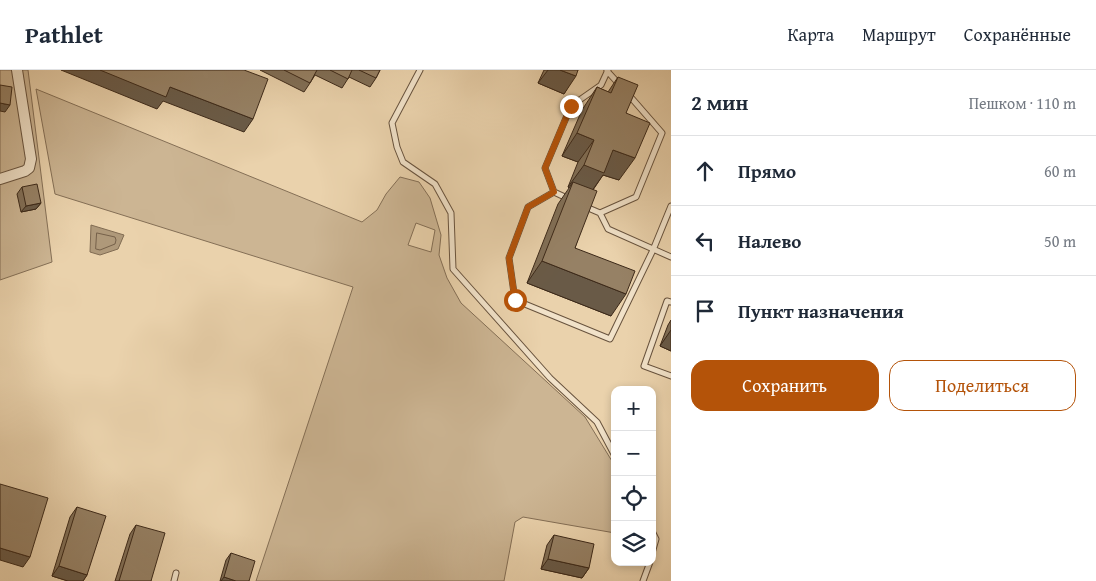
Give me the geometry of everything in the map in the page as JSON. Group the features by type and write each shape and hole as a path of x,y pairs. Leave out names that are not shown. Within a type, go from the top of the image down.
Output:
{"street":[{"path":"0,180 29,168 31,159 17,70"}],"lane":[{"path":"420,70 392,123 397,147 403,162 435,184 451,213 453,269 550,378 597,422 611,448"},
{"path":"600,213 636,197 662,133 607,71 601,85 571,106 545,168 554,192 600,213 608,229 671,257"},
{"path":"554,192 528,207 509,258 515,300 610,339 653,250 671,206"},
{"path":"671,302 667,301 644,366 671,376"},
{"path":"643,581 649,566"},
{"path":"174,581 176,573"}],"shaded area":[{"path":"0,70 28,70 52,262 0,280"},
{"path":"36,89 362,222 377,210 386,194 400,177 419,182 430,198 441,235 439,255 447,278 461,303 585,417 611,459 611,532 523,517 515,522 504,581 256,581 353,287 55,194","holes":["416,223 435,230 431,252 408,245"]}],"water":[{"path":"91,225 124,235 118,249 100,255 90,252"}],"building":[{"path":"100,70 244,70 268,79 253,119 170,87 166,97"},
{"path":"284,70 317,70 310,83"},
{"path":"330,70 352,70 348,79"},
{"path":"359,70 380,70 376,78"},
{"path":"560,70 578,70 576,76"},
{"path":"618,77 638,85 626,113 650,123 635,158 613,150 604,173 584,165 594,140 577,133 597,87 611,93"},
{"path":"0,85 12,87 10,105 0,103"},
{"path":"573,182 597,191 575,248 635,271 626,294 542,261"},
{"path":"37,184 41,203 26,206 22,187"},
{"path":"0,484 48,498 30,557 0,548"},
{"path":"77,507 106,516 87,575 59,566"},
{"path":"136,525 165,533 151,581 119,581"},
{"path":"554,535 594,544 589,568 548,559"},
{"path":"231,553 255,561 249,581 236,581 224,577"}],"route":[{"path":"515,300 509,258 528,207 554,192 545,168 571,106"}]}
